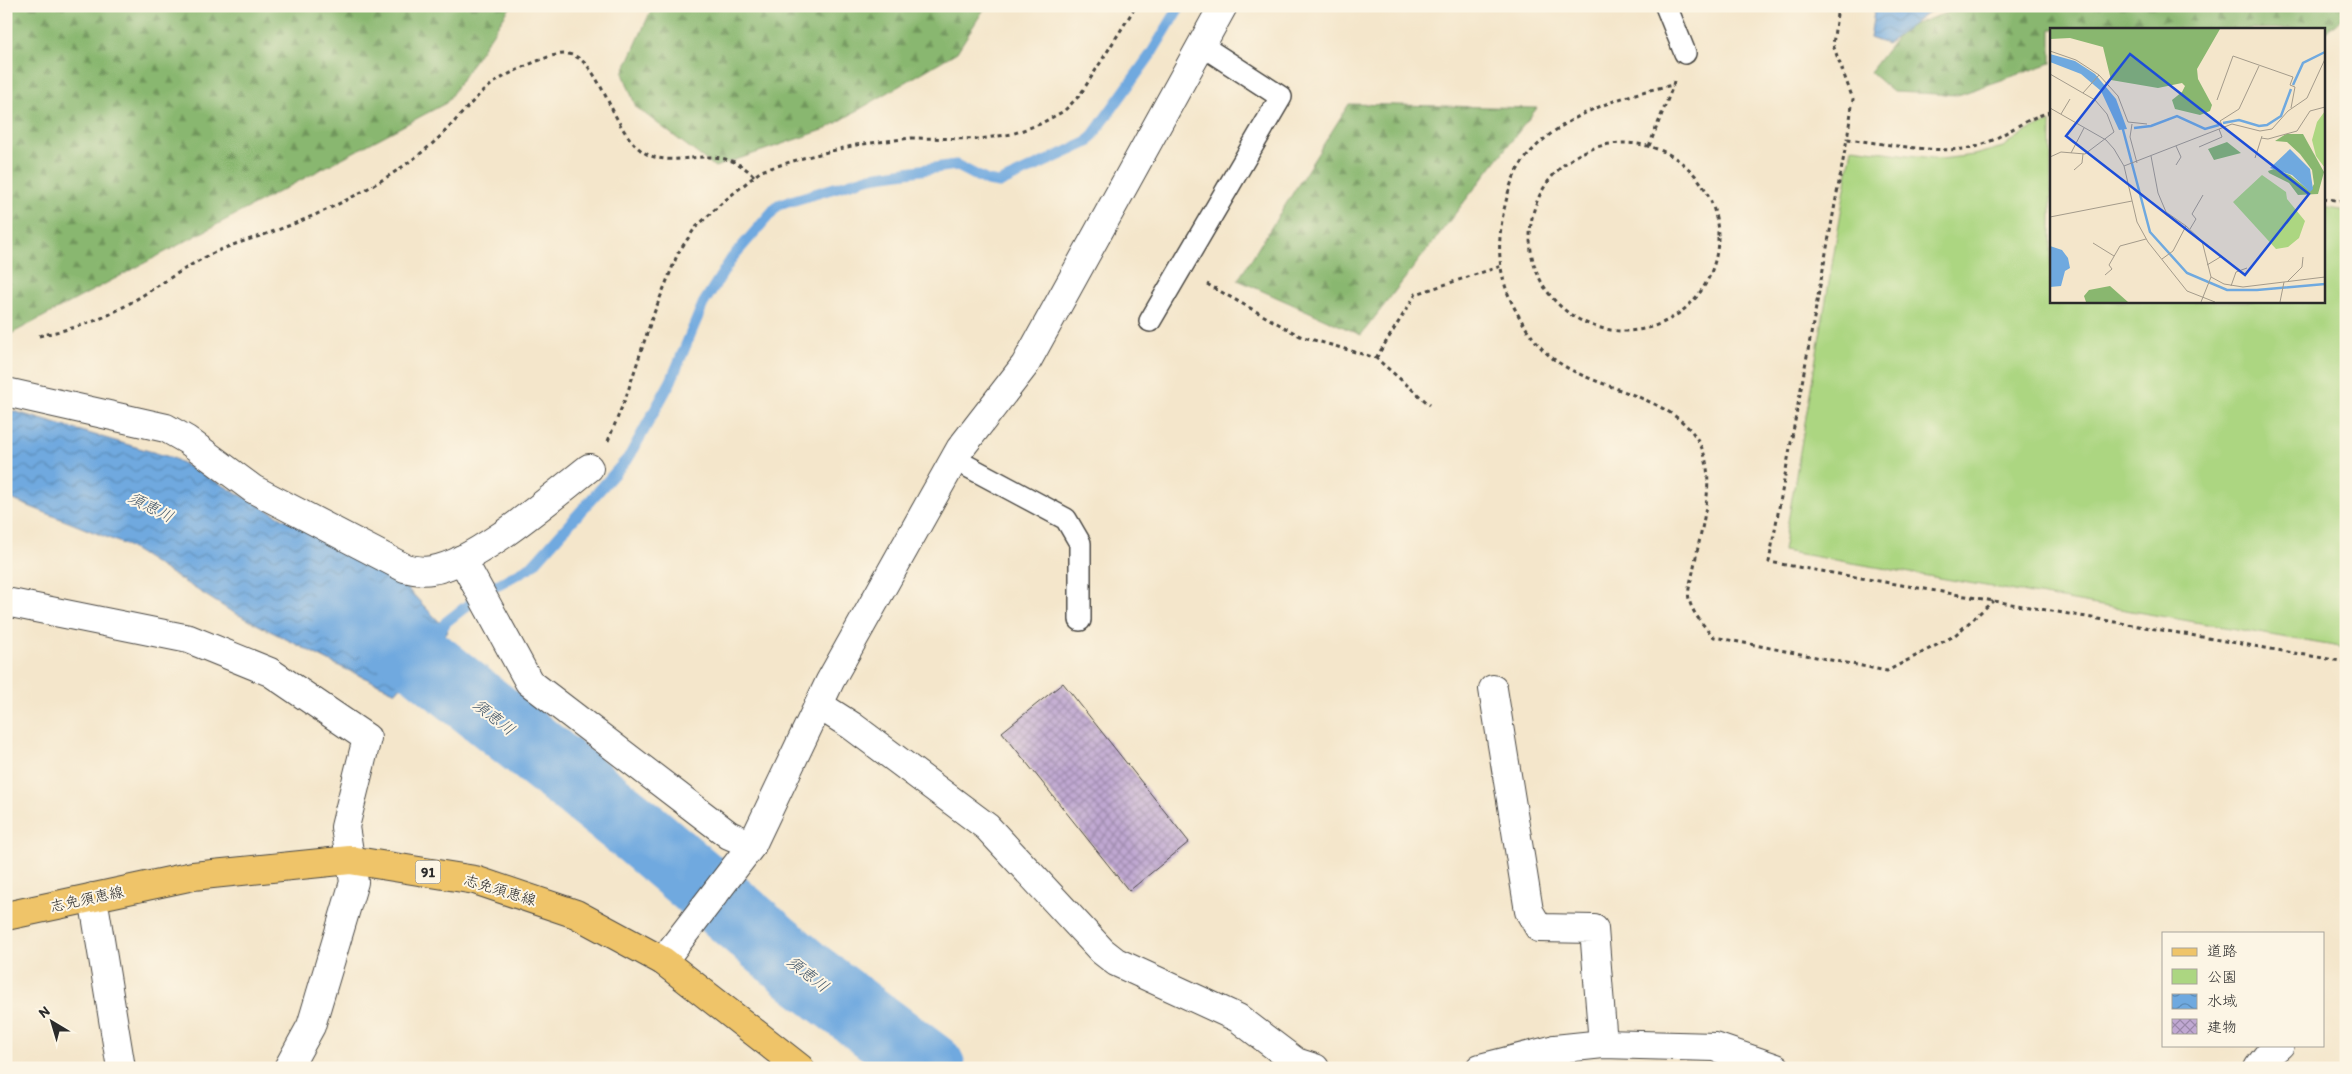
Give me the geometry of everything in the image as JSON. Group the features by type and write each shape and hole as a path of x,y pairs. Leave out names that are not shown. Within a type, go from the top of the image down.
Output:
{"main road":[{"name":"志免須恵線","path":"6,916 193,876 350,860 475,880 576,914 663,961 800,1068"}],"street":[{"path":"663,961 752,845 830,681 954,459 1025,365 1222,6"},
{"path":"6,392 166,428 187,440 253,489 405,568 419,571 434,570 462,559 511,529 589,468"},
{"path":"462,559 529,682 729,835 752,845"},
{"path":"6,602 189,639 270,672 367,738 344,827 354,882 311,1026 288,1068"},
{"path":"1493,689 1529,911 1540,928 1594,930 1603,1044"},
{"path":"819,705 852,726 987,827 1102,951 1116,962 1238,1018 1296,1062 1315,1068"},
{"path":"93,898 121,1068"},
{"path":"1480,1068 1556,1058 1603,1044 1715,1047 1776,1068"},
{"path":"2258,1068 2268,1054 2279,1046"}],"lane":[{"path":"1666,6 1685,53"},
{"path":"1150,320 1282,97 1201,45"},
{"path":"954,459 1066,519 1080,543 1080,620"}],"path":[{"path":"589,468 602,454 626,398 652,318 678,253 694,228 754,176 760,171 856,144 911,138 980,139 1012,134 1040,124 1064,111 1080,95 1136,6"},
{"path":"1838,6 1833,45 1852,99 1847,140 1769,562 2346,662"},
{"path":"1649,146 1685,53"},
{"path":"39,336 86,324 112,313 219,250 274,232 356,194 427,149 481,93 510,73 550,56 568,54 583,61 600,84 615,118 626,134 646,153 666,158 718,156 745,167 754,176"},
{"path":"1673,85 1642,91 1566,122 1533,149 1513,178 1504,210 1498,248 1506,291 1526,330 1555,360 1584,376 1649,402 1685,423 1703,451 1708,485 1688,598 1700,621 1714,637 1887,671 1954,636 1993,601"},
{"path":"1847,140 1952,150 1978,146 2033,116 2050,112"},
{"path":"1620,142 1649,146 1676,158 1699,178 1714,204 1719,234 1715,263 1702,291 1682,313 1653,327 1620,332 1588,326 1560,308 1540,282 1530,252 1531,220 1542,189 1564,164 1590,149 1620,142"},
{"path":"2324,198 2346,202"},
{"path":"1376,358 1416,294 1501,266"},
{"path":"1180,269 1300,336 1376,358 1430,405"}],"green space":[{"path":"6,6 511,6 446,103 7,336"},
{"path":"653,6 986,6 957,52 826,129 715,167 636,107 623,73"},
{"path":"1966,6 2346,6 2346,16 2324,33 2324,28 2050,28 2050,63 1958,95 1893,92 1870,72 1904,28"},
{"path":"1349,104 1537,108 1361,335 1238,280"},
{"path":"2050,122 2050,302 2324,302 2324,207 2346,211 2346,648 1783,551 1852,148 1941,159 1974,155 2003,147 2029,130"}],"water":[{"path":"1875,6 1937,6 1887,44 1870,38"},
{"path":"6,409 173,458 403,584 448,631 396,692 339,666 229,610 126,545 6,497"}],"building":[{"path":"1063,683 1189,842 1129,891 1002,732"}],"waterway":[{"path":"422,662 446,622 486,591 532,566 629,457 671,381 703,304 732,258 778,205 871,177 956,165 987,181 999,183 1088,142 1151,54 1180,6"},
{"name":"須恵川","path":"345,608 371,619 640,833 802,971 931,1068"}]}
